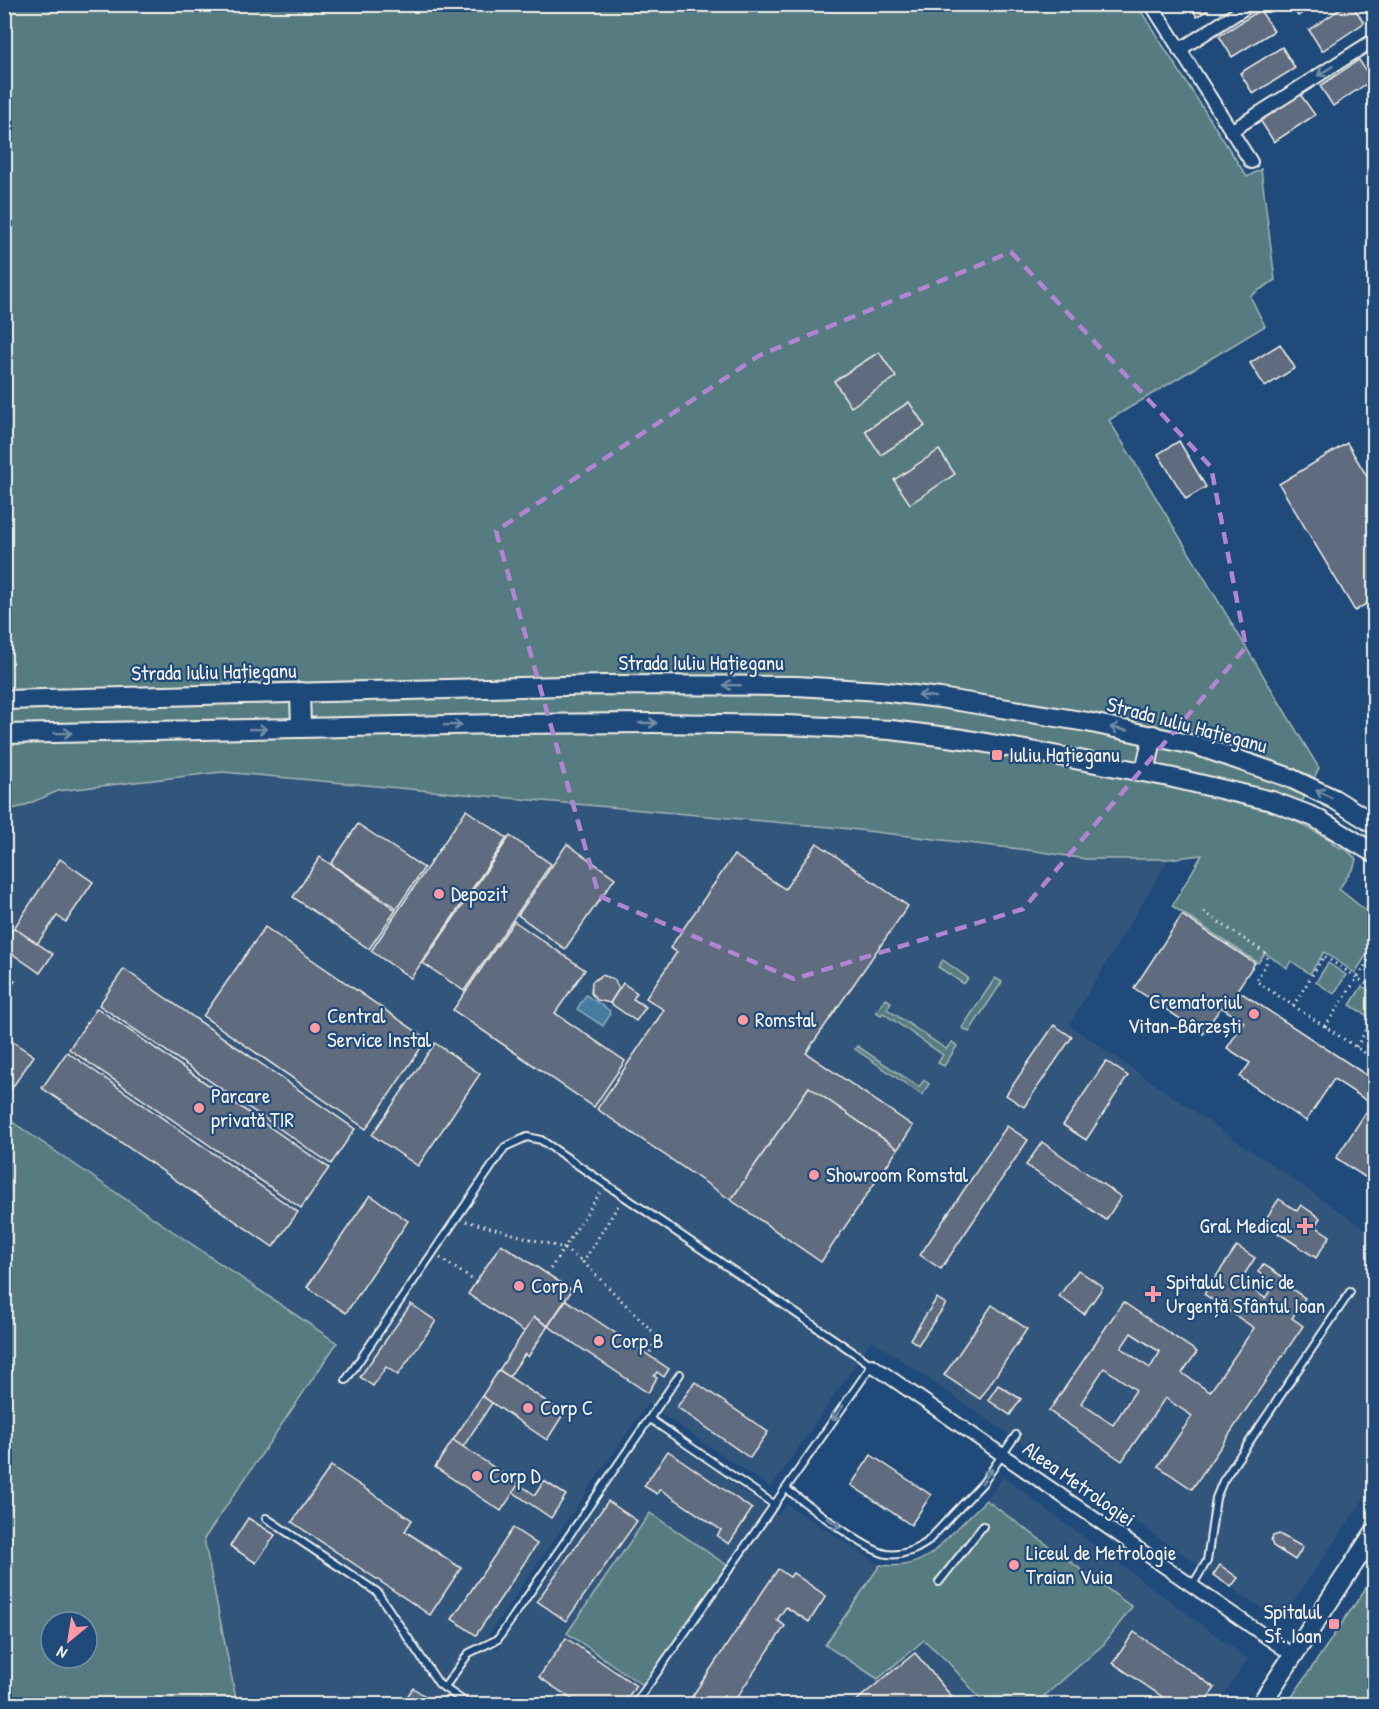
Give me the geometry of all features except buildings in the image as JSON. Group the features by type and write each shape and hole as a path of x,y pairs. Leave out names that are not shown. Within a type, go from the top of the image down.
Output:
{"main road":[{"name":"Strada Iuliu Hațieganu","path":"4,700 605,685 840,688 913,694 1153,735 1231,756 1288,777 1334,799 1374,824"},
{"path":"300,692 301,728"},
{"path":"4,734 622,723 845,727 963,739 1225,789 1283,804 1329,825 1374,853"},
{"path":"1145,772 1153,735"},
{"path":"1261,1704 1374,1534"}],"street":[{"path":"1151,4 1251,162"},
{"path":"1179,50 1251,4"},
{"path":"1231,130 1374,40"},
{"name":"Aleea Metrologiei","path":"872,1365 1294,1656"}],"lane":[{"path":"346,1380 506,1147 527,1137 541,1140 872,1365 636,1704"},
{"path":"1192,1586 1207,1561 1216,1498 1223,1481 1350,1292"},
{"path":"444,1688 469,1653 498,1639 680,1374"},
{"path":"650,1419 775,1505"},
{"path":"786,1489 867,1546 889,1554 903,1554 918,1549 926,1543 983,1483 1016,1435"},
{"path":"266,1518 377,1592 435,1678 444,1688 468,1704"},
{"path":"939,1582 983,1526"}],"path":[{"path":"1204,912 1265,953 1268,960 1256,981 1374,1059"},
{"path":"1325,1027 1374,952"},
{"path":"1293,1006 1324,956 1374,989"},
{"path":"1356,1047 1374,1018"},
{"path":"547,1274 606,1184"},
{"path":"583,1262 624,1196"},
{"path":"457,1218 563,1248 583,1262 656,1335 649,1355"},
{"path":"434,1253 476,1282"},
{"path":"1370,1704 1374,1700"}],"highlighted area":[{"path":"1011,252 1211,467 1246,647 1023,909 794,979 599,896 496,531 760,355"}],"shaded area":[{"path":"222,772 841,828 1085,859 1169,859 1069,1025 1374,1235 1374,1484 1280,1621 872,1340 771,1488 647,1404 484,1642 497,1650 651,1426 778,1515 787,1504 880,1565 909,1565 932,1553 986,1500 1003,1477 1248,1659 1217,1704 237,1704 204,1539 337,1343 5,1117 4,810 21,807 58,791"},
{"path":"586,995 610,1011 603,1026 577,1009"}],"green space":[{"path":"4,5 1137,5 1247,177 1261,169 1275,280 1250,296 1265,326 1109,420 1319,768 1293,820 1333,841 1332,844 1347,850 1356,859 1354,867 1339,889 1374,917 1374,943 1355,973 1324,952 1310,974 1291,961 1287,968 1265,953 1258,963 1172,906 1202,855 1169,859 1085,859 841,828 222,772 58,791 21,807 5,810"},
{"path":"943,960 968,978 964,984 938,967"},
{"path":"1328,963 1346,975 1334,994 1316,982"},
{"path":"995,978 1002,982 969,1032 962,1028"},
{"path":"1362,986 1374,994 1374,1008 1369,1017 1350,1005"},
{"path":"886,999 891,1002 887,1009 946,1049 952,1042 957,1046 944,1066 938,1063 943,1055 883,1013 881,1015 876,1012"},
{"path":"857,1046 919,1087 924,1080 929,1084 922,1095 855,1049"},
{"path":"5,1117 337,1343 204,1539 237,1704 5,1704"},
{"path":"986,1500 1132,1607 1104,1644 1035,1704 985,1704 948,1662 924,1640 878,1679 825,1645 880,1565 907,1564 926,1557"},
{"path":"650,1513 728,1566 645,1687 567,1633"},
{"path":"1374,1576 1374,1704 1287,1704"}],"place":[{"name":"Iuliu Hațieganu","path":"997,755"},
{"name":"Depozit","path":"439,894"},
{"name":"Crematoriul Vitan-Bârzești","path":"1254,1014"},
{"name":"Romstal","path":"743,1020"},
{"name":"Central Service Instal","path":"315,1028"},
{"name":"Parcare privată TIR","path":"199,1108"},
{"name":"Showroom Romstal","path":"814,1175"},
{"name":"Gral Medical","path":"1305,1226"},
{"name":"Corp A","path":"519,1286"},
{"name":"Spitalul Clinic de Urgență Sfântul Ioan","path":"1153,1294"},
{"name":"Corp B","path":"599,1341"},
{"name":"Corp C","path":"528,1408"},
{"name":"Corp D","path":"477,1476"},
{"name":"Liceul de Metrologie Traian Vuia","path":"1014,1565"},
{"name":"Spitalul Sf. Ioan","path":"1334,1624"}]}
